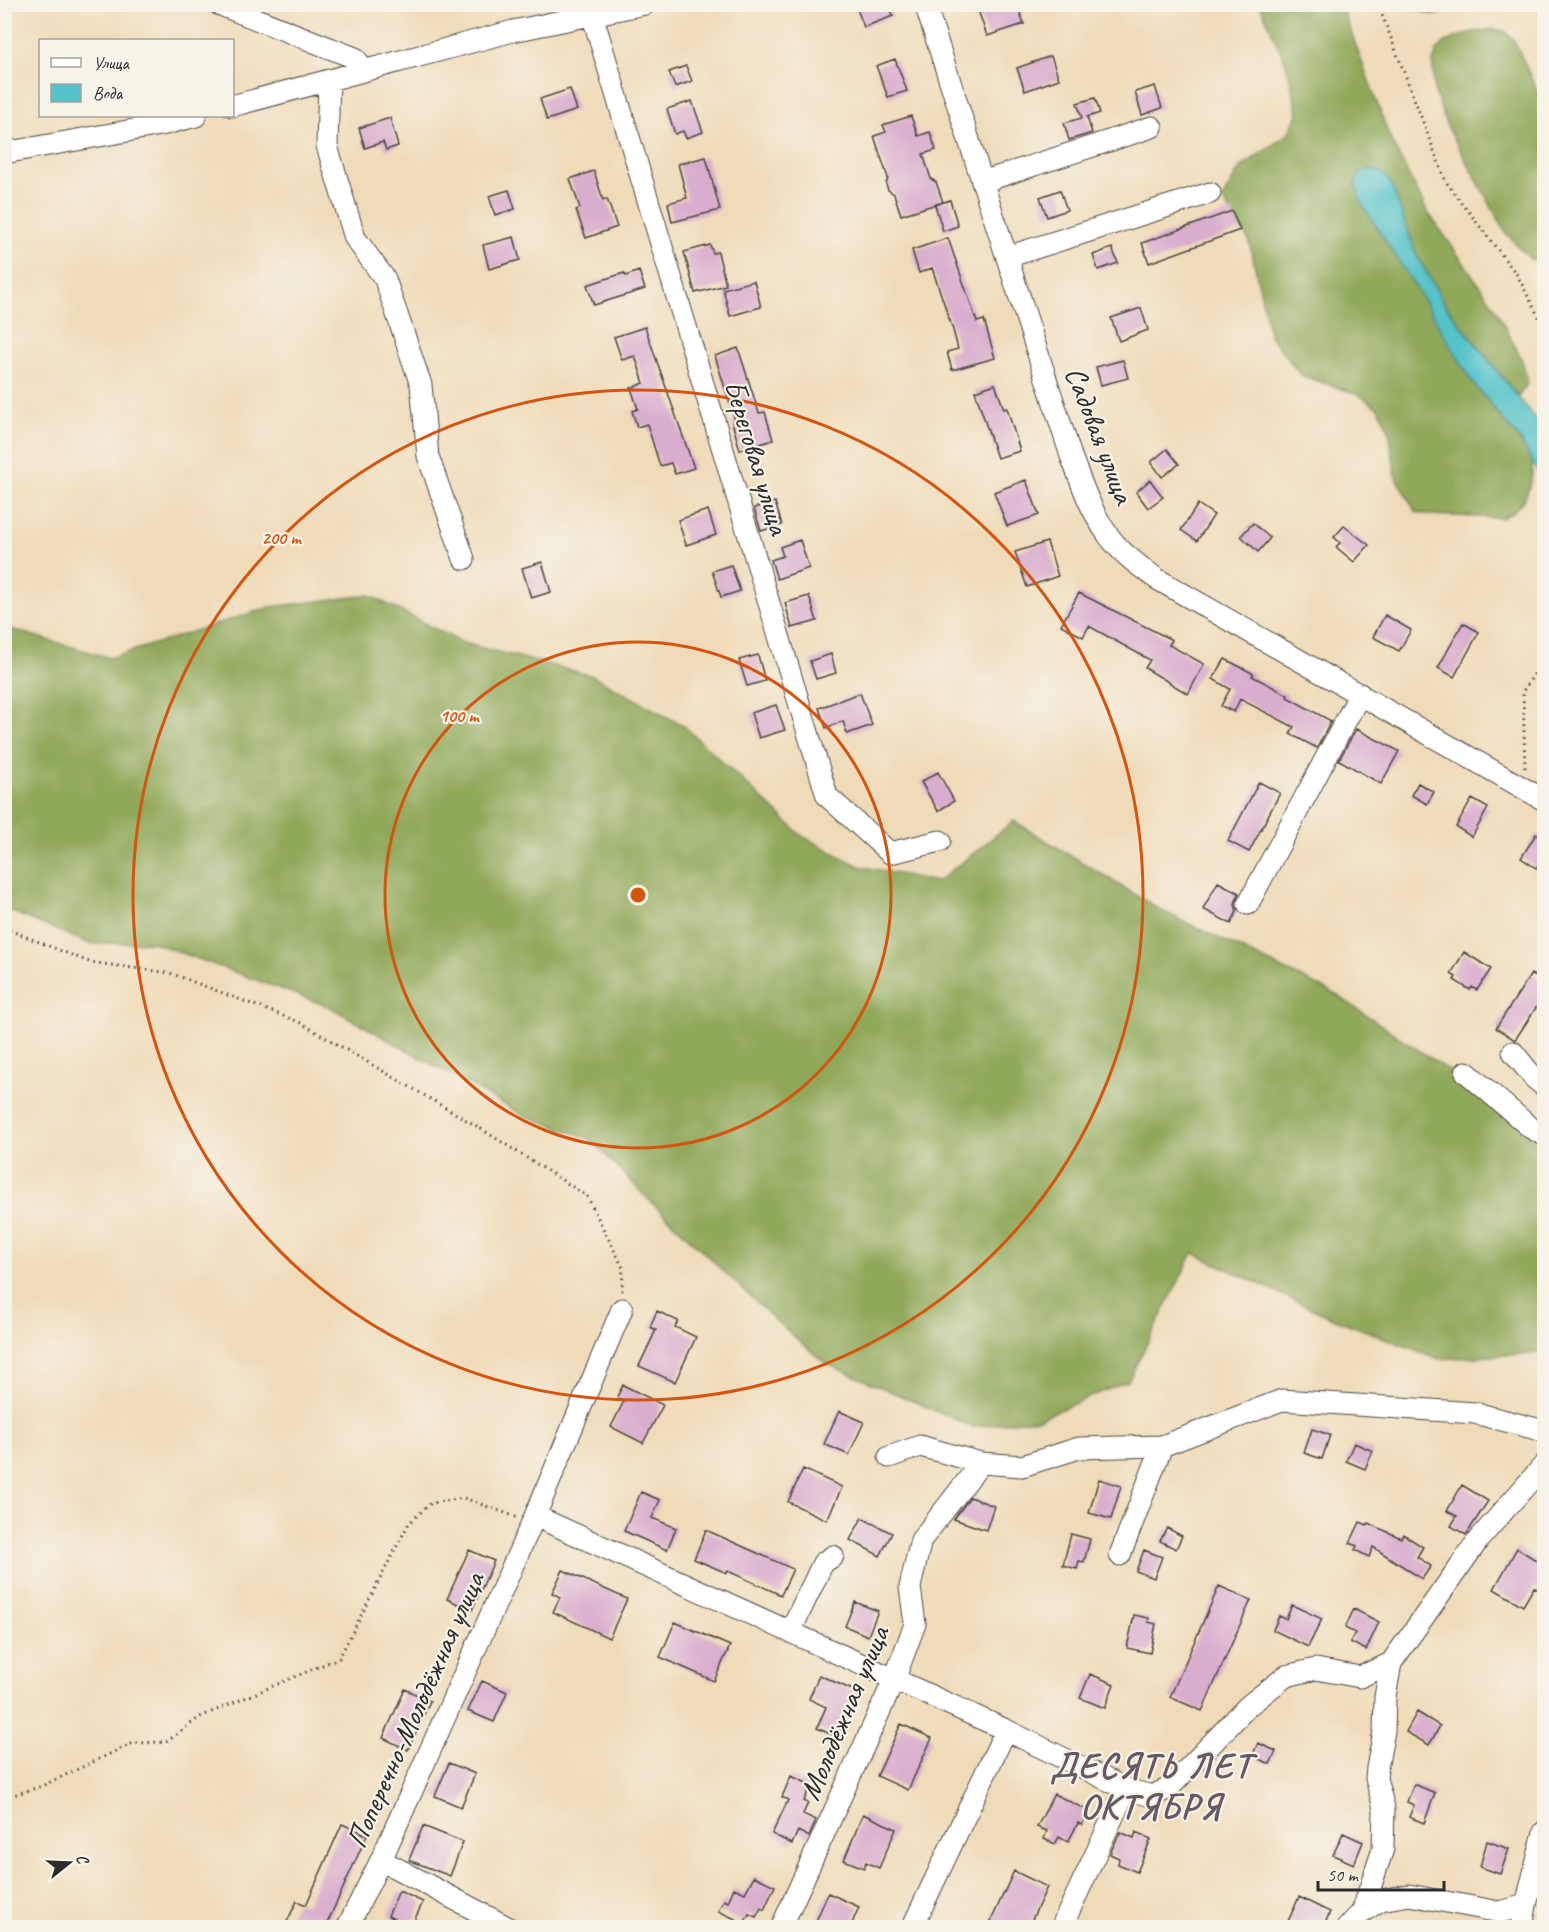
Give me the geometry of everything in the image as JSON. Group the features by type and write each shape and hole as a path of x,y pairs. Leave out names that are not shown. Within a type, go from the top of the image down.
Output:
{"street":[{"path":"218,4 355,58 365,70"},
{"path":"234,105 591,10 645,4"},
{"name":"Садовая улица","path":"925,4 1071,456 1090,504 1107,534 1130,559 1157,579 1535,794"},
{"name":"Береговая улица","path":"591,10 827,796 890,853 940,841"},
{"path":"329,80 327,146 355,238 385,279 421,385 428,456 464,559"},
{"path":"4,153 161,125 192,117"},
{"path":"982,182 1152,127"},
{"path":"1007,257 1210,193"},
{"path":"1248,904 1360,694"},
{"path":"1513,1052 1534,1078 1545,1086"},
{"path":"1466,1072 1531,1128 1545,1135"},
{"name":"Поперечно-Молодёжная улица","path":"347,1928 381,1860 534,1520 622,1309"},
{"path":"889,1457 920,1446 981,1463 1022,1466 1079,1448 1162,1446 1282,1400 1475,1413 1545,1431"},
{"path":"1120,1555 1162,1446"},
{"name":"Молодёжная улица","path":"781,1928 894,1680 915,1624 910,1587 921,1540 981,1463"},
{"path":"1362,1912 1383,1848 1384,1808 1376,1778 1384,1731 1385,1697 1391,1663 1479,1539 1545,1465"},
{"path":"534,1520 1006,1730 1126,1789 1152,1797 1169,1788 1248,1706 1286,1676 1316,1669 1360,1677 1391,1663"},
{"path":"790,1632 823,1563 833,1556"},
{"path":"912,1928 1006,1730"},
{"path":"1061,1928 1126,1789"},
{"path":"1522,1928 1545,1832"},
{"path":"381,1860 509,1928"},
{"path":"1347,1928 1362,1912 1381,1900 1409,1895 1500,1912 1527,1905"}],"path":[{"path":"1378,4 1446,182 1517,275 1545,327"},
{"path":"1535,794 1523,691 1545,659"},
{"path":"4,928 89,962 170,973 299,1022 475,1125 586,1196 623,1268 622,1309"},
{"path":"4,1798 42,1786 133,1743 166,1742 200,1717 339,1658 409,1523 431,1503 464,1498 534,1520"}],"green space":[{"path":"1260,5 1341,5 1390,138 1427,211 1494,306 1522,360 1528,383 1518,397 1445,305 1416,254 1391,183 1363,206 1532,459 1532,477 1527,494 1517,508 1502,518 1428,515 1416,512 1396,478 1389,430 1379,409 1359,395 1301,375 1270,336 1249,240 1222,199 1240,168 1288,134 1298,114 1287,66"},
{"path":"1400,5 1462,5 1434,15"},
{"path":"1493,29 1504,31 1514,40 1544,106 1544,260 1531,260 1506,233 1447,126 1434,90 1433,62 1437,51 1445,42 1468,33"},
{"path":"369,595 463,643 593,676 684,726 802,836 859,866 937,882 1014,821 1162,911 1335,994 1481,1092 1544,1145 1544,1353 1439,1359 1330,1317 1193,1253 1128,1381 1038,1419 973,1427 825,1363 775,1320 650,1201 589,1138 523,1115 330,1007 152,942 90,944 5,909 4,627 110,658 270,607"}],"water":[{"path":"1371,169 1383,174 1391,183 1416,254 1445,305 1544,430 1544,484 1521,441 1473,383 1417,289 1363,206 1355,184 1360,173"}],"building":[{"path":"855,4 889,4 893,16 864,27"},
{"path":"976,4 1017,4 1024,24 987,36"},
{"path":"1051,56 1059,79 1025,91 1017,68"},
{"path":"895,59 907,91 888,97 876,66"},
{"path":"686,66 692,81 675,87 669,72"},
{"path":"1155,86 1162,108 1142,115 1135,92"},
{"path":"570,89 577,110 547,120 540,99"},
{"path":"1095,98 1100,113 1087,117 1092,133 1069,140 1064,123 1082,118 1077,103"},
{"path":"692,101 703,132 686,138 683,131 675,134 667,109"},
{"path":"911,116 918,136 930,132 936,150 923,154 931,179 936,182 943,202 901,215 894,194 888,190 886,184 888,178 874,136 886,132 883,125"},
{"path":"390,118 398,146 386,150 383,142 365,148 359,128"},
{"path":"706,157 720,210 672,222 668,203 687,198 678,164"},
{"path":"594,171 603,200 607,199 617,227 586,238 576,210 580,208 570,179"},
{"path":"509,190 515,209 495,215 489,196"},
{"path":"1060,190 1067,210 1047,217 1040,197"},
{"path":"950,200 958,226 943,231 935,205"},
{"path":"1232,211 1240,230 1149,263 1142,243"},
{"path":"514,237 520,260 489,269 483,245"},
{"path":"948,238 977,322 984,320 995,358 952,370 947,352 958,349 953,330 932,268 919,273 912,250"},
{"path":"710,245 713,253 718,252 726,285 695,293 684,252"},
{"path":"1112,248 1118,263 1098,270 1093,255"},
{"path":"639,271 645,289 594,305 587,285 624,273 626,276"},
{"path":"754,281 761,307 730,316 723,289"},
{"path":"1141,308 1148,330 1119,341 1111,318"},
{"path":"645,327 694,468 675,474 671,463 660,466 647,424 637,427 632,411 638,409 631,388 644,383 635,356 622,360 614,337"},
{"path":"738,348 759,413 765,412 773,440 740,450 732,422 735,420 715,356"},
{"path":"1123,360 1128,378 1101,385 1096,367"},
{"path":"995,384 1004,409 1007,408 1020,451 997,458 975,391"},
{"path":"1167,449 1179,464 1162,477 1151,462"},
{"path":"1026,480 1039,515 1007,526 994,492"},
{"path":"1150,480 1163,497 1148,508 1136,492"},
{"path":"775,502 782,525 761,531 754,508"},
{"path":"1198,504 1214,515 1197,541 1181,530"},
{"path":"708,510 716,535 686,545 678,520"},
{"path":"1253,523 1270,538 1258,552 1241,536"},
{"path":"1344,526 1369,545 1354,562 1336,547 1340,543 1334,537"},
{"path":"800,540 809,568 777,579 771,560 783,556 780,547"},
{"path":"1047,542 1058,576 1027,587 1015,552"},
{"path":"542,562 551,592 531,598 522,568"},
{"path":"731,565 740,591 721,597 712,571"},
{"path":"1079,593 1172,640 1169,645 1204,664 1188,694 1145,668 1150,660 1089,626 1083,637 1061,625"},
{"path":"809,596 817,621 792,628 785,603"},
{"path":"1385,615 1411,630 1399,651 1373,637"},
{"path":"1463,623 1479,632 1454,677 1438,668"},
{"path":"831,654 836,673 816,679 810,661"},
{"path":"758,655 765,681 747,686 739,660"},
{"path":"1225,659 1331,721 1317,748 1290,734 1294,727 1240,699 1234,712 1221,706 1230,689 1213,679"},
{"path":"860,693 872,725 847,734 843,721 826,728 819,708"},
{"path":"776,705 785,730 759,738 751,713"},
{"path":"1356,729 1399,751 1381,784 1339,760"},
{"path":"938,772 954,801 938,811 921,782"},
{"path":"1259,782 1280,793 1249,852 1228,841"},
{"path":"1418,783 1434,792 1427,804 1411,795"},
{"path":"1472,799 1488,808 1472,837 1456,827"},
{"path":"1536,834 1545,840 1545,867 1539,864 1536,868 1521,858"},
{"path":"1218,882 1239,893 1235,904 1237,911 1231,924 1203,909"},
{"path":"1464,952 1491,969 1477,990 1472,987 1470,990 1454,980 1456,977 1451,974"},
{"path":"1531,974 1545,982 1545,994 1515,1040 1496,1028"},
{"path":"657,1311 678,1321 675,1327 696,1337 675,1382 639,1366 656,1330 650,1327"},
{"path":"623,1385 663,1405 643,1443 611,1427 624,1401 617,1397"},
{"path":"839,1411 864,1422 849,1455 824,1444"},
{"path":"1312,1429 1330,1435 1322,1459 1304,1453"},
{"path":"1354,1443 1373,1451 1365,1469 1346,1461"},
{"path":"803,1469 842,1487 827,1520 788,1502"},
{"path":"1099,1479 1121,1486 1111,1519 1089,1513"},
{"path":"1462,1485 1488,1501 1466,1535 1451,1526 1457,1516 1447,1511"},
{"path":"641,1492 660,1500 652,1518 676,1528 667,1550 624,1531"},
{"path":"970,1497 994,1506 986,1530 954,1519"},
{"path":"862,1518 892,1533 880,1556 850,1540"},
{"path":"1360,1522 1367,1525 1368,1523 1401,1538 1403,1534 1423,1547 1417,1557 1431,1566 1422,1579 1373,1547 1369,1557 1355,1550 1357,1546 1350,1543"},
{"path":"1167,1528 1182,1536 1176,1549 1160,1541"},
{"path":"706,1530 793,1569 781,1595 728,1571 727,1573 694,1559"},
{"path":"1071,1534 1090,1539 1084,1562 1079,1561 1077,1569 1063,1565"},
{"path":"1517,1548 1545,1566 1545,1594 1534,1587 1523,1606 1494,1589"},
{"path":"469,1550 494,1561 472,1610 447,1599"},
{"path":"1144,1550 1162,1557 1154,1578 1136,1571"},
{"path":"563,1570 627,1599 609,1638 553,1612 560,1597 552,1593"},
{"path":"1219,1586 1251,1600 1202,1711 1170,1697"},
{"path":"855,1602 878,1611 868,1636 845,1626"},
{"path":"1292,1605 1322,1619 1308,1647 1273,1630 1279,1616 1286,1619"},
{"path":"1354,1609 1379,1622 1366,1650 1350,1642 1355,1633 1345,1628"},
{"path":"1134,1615 1149,1618 1148,1622 1156,1624 1150,1653 1127,1648"},
{"path":"675,1622 730,1646 714,1681 660,1657"},
{"path":"1090,1674 1114,1684 1105,1708 1080,1698"},
{"path":"819,1675 857,1692 837,1737 817,1728 826,1707 809,1699"},
{"path":"482,1681 507,1692 494,1722 468,1711"},
{"path":"405,1689 430,1701 408,1750 383,1738"},
{"path":"1417,1712 1440,1726 1429,1745 1406,1732"},
{"path":"901,1724 932,1738 908,1790 877,1776"},
{"path":"1258,1743 1276,1751 1270,1764 1252,1756"},
{"path":"449,1763 475,1774 461,1807 435,1796"},
{"path":"791,1776 811,1785 804,1801 808,1803 803,1814 816,1820 809,1837 798,1831 792,1844 772,1834 788,1800 782,1797"},
{"path":"1414,1784 1435,1793 1424,1823 1409,1817 1414,1805 1407,1802"},
{"path":"1054,1794 1089,1811 1082,1825 1078,1823 1068,1842 1059,1837 1055,1844 1044,1839 1047,1831 1037,1827"},
{"path":"863,1814 896,1829 879,1868 866,1862 864,1868 844,1860"},
{"path":"342,1824 367,1835 325,1928 284,1928 297,1901 306,1905"},
{"path":"423,1826 463,1842 450,1876 409,1860"},
{"path":"1120,1832 1134,1838 1136,1832 1151,1839 1137,1872 1118,1864 1119,1858 1110,1854"},
{"path":"1343,1833 1363,1842 1354,1864 1333,1855"},
{"path":"1487,1841 1509,1849 1500,1874 1480,1867"},
{"path":"1014,1871 1047,1887 1028,1928 999,1928 990,1923"},
{"path":"754,1876 775,1886 764,1910 761,1908 756,1917 749,1914 744,1923 718,1911 724,1900 728,1902 734,1888 745,1893"},
{"path":"399,1891 423,1902 411,1927 388,1916"},
{"path":"828,1893 859,1907 850,1928 813,1928"},
{"path":"1299,1897 1330,1912 1323,1928 1285,1928"}],"district":[{"name":"ДЕСЯТЬ ЛЕТ ОКТЯБРЯ","path":"1151,1784"}]}
